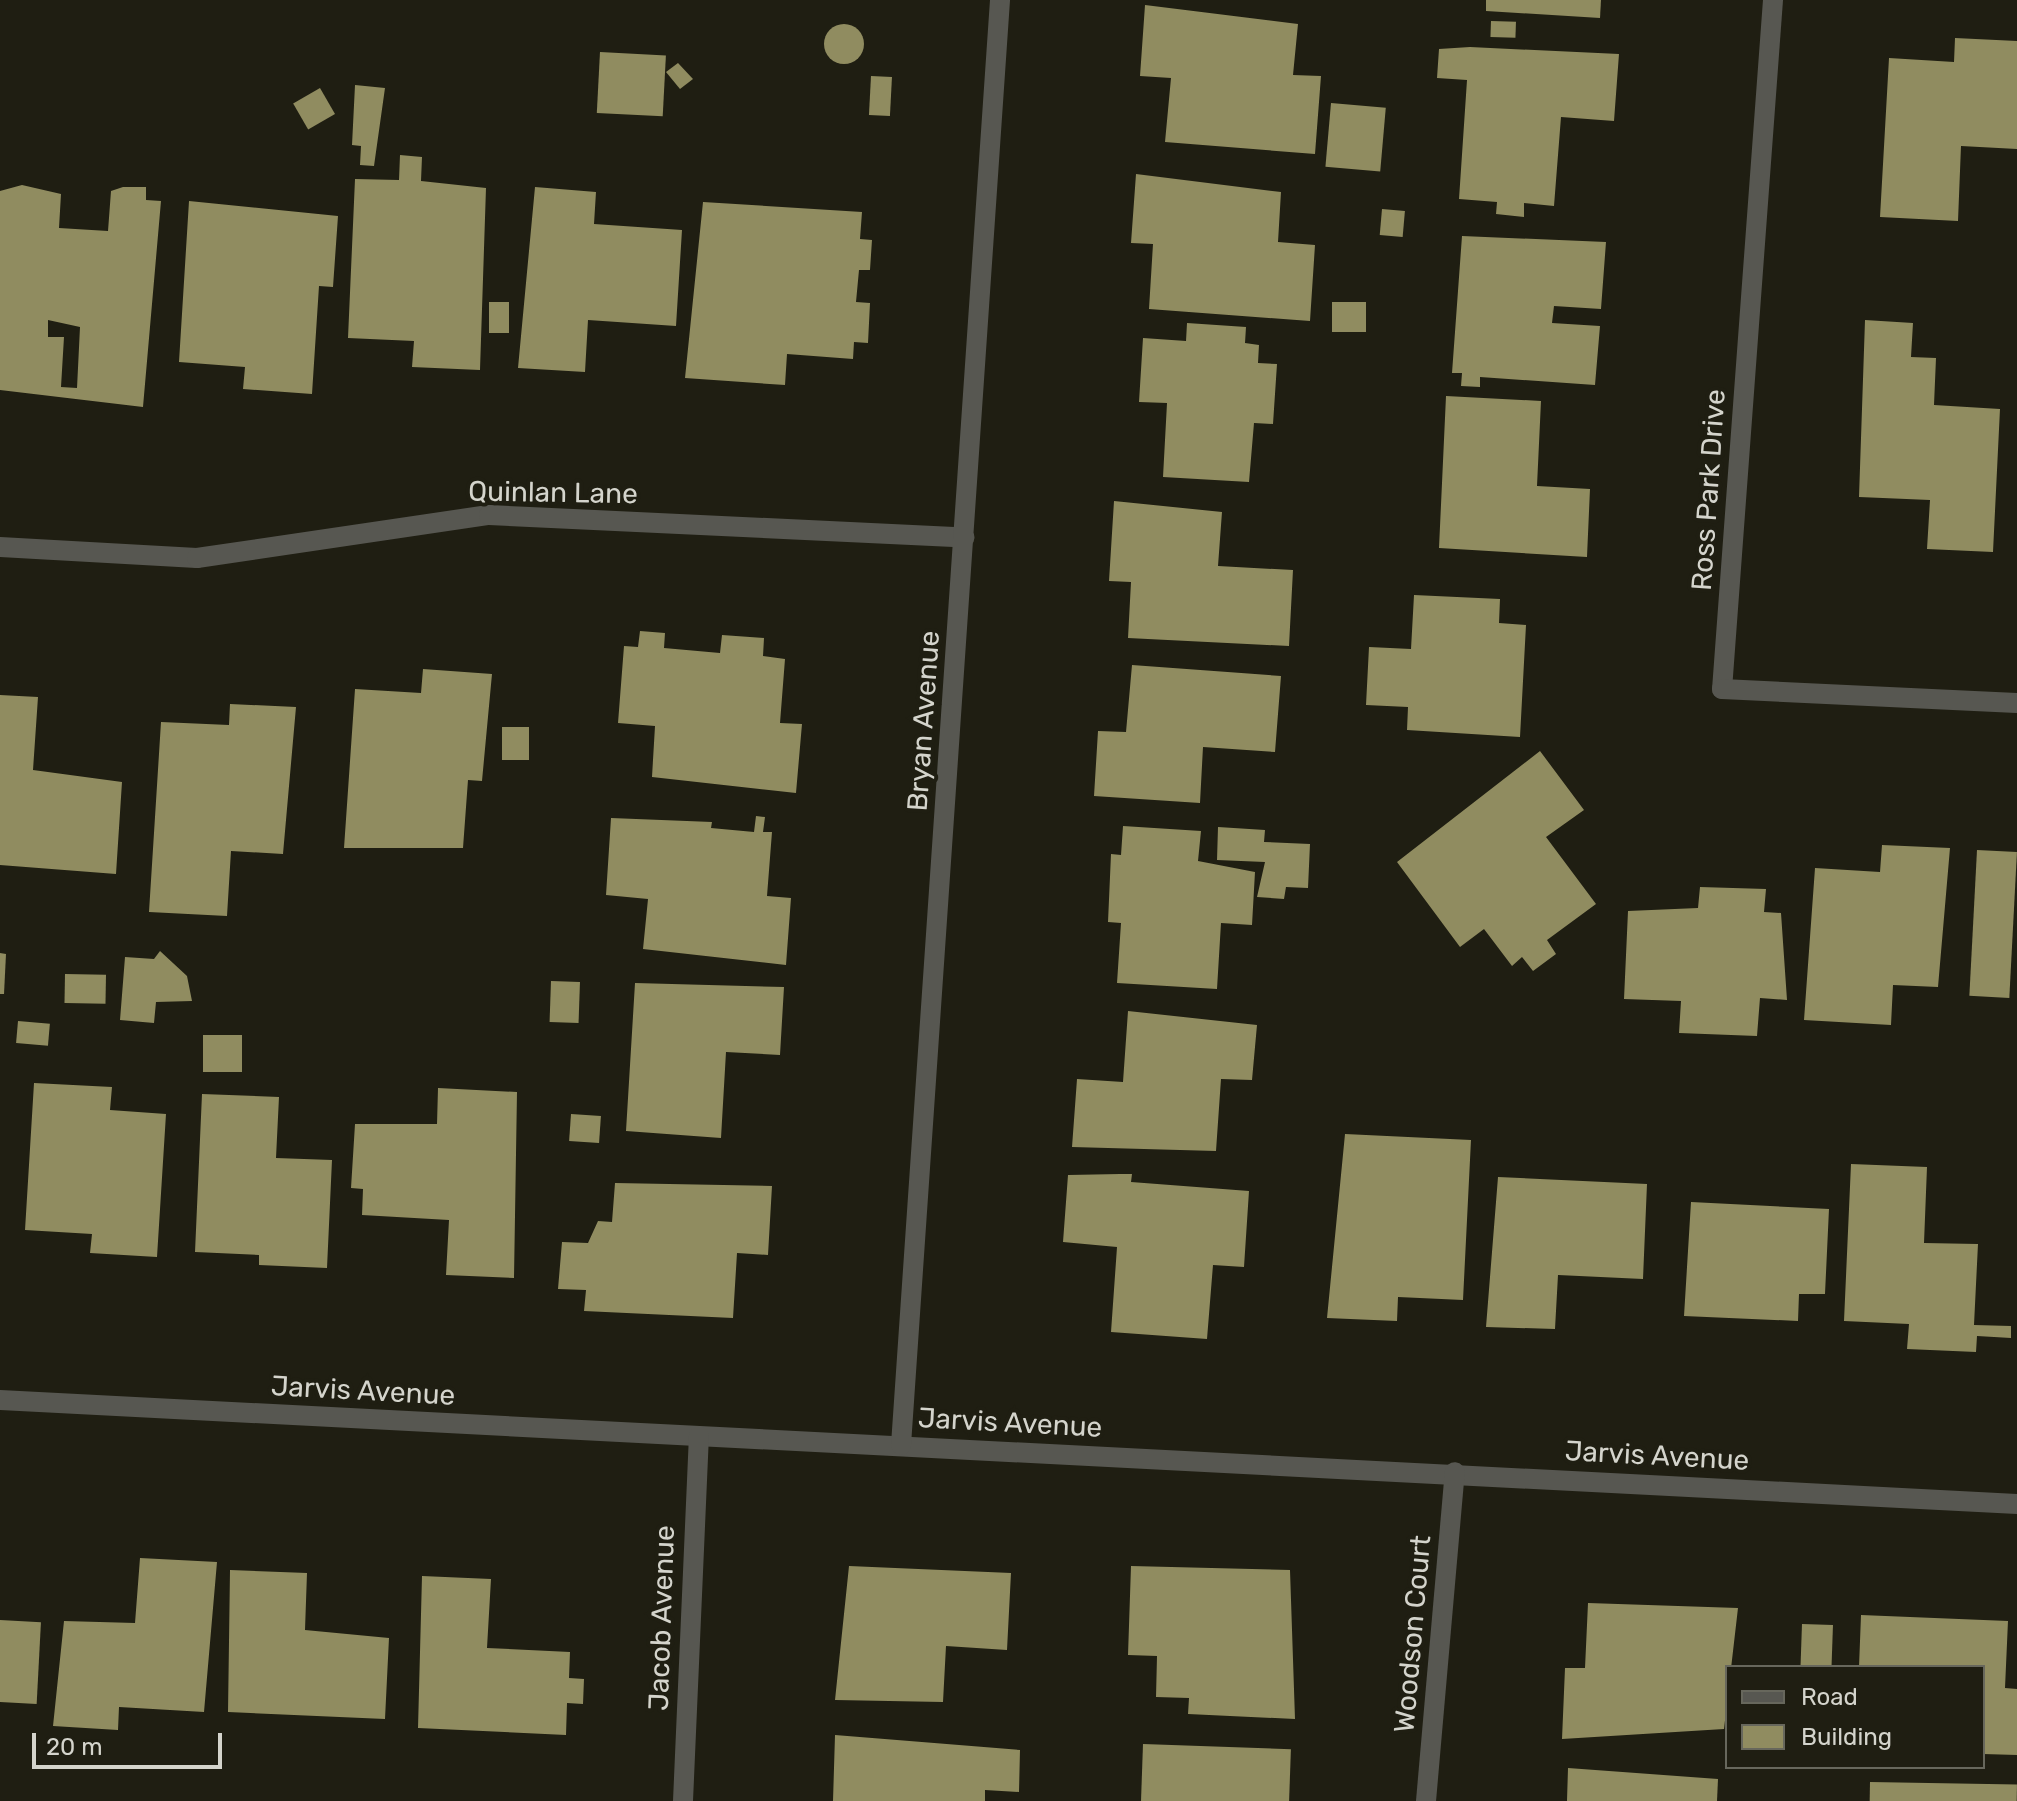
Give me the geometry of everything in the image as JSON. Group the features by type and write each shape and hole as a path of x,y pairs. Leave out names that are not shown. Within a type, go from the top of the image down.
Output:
{"street":[{"name":"Bryan Avenue","path":"901,1445 1000,0"},
{"name":"Ross Park Drive","path":"1773,0 1722,689 2017,703"},
{"name":"Quinlan Lane","path":"0,547 197,558 489,515 964,537"},
{"name":"Jarvis Avenue","path":"0,1400 1455,1472 2017,1504"},
{"name":"Jacob Avenue","path":"683,1801 699,1436"},
{"name":"Woodson Court","path":"1426,1801 1455,1472"}],"building":[{"path":"1486,0 1601,0 1600,18 1486,11"},
{"path":"1145,5 1298,24 1293,75 1321,76 1315,154 1165,142 1171,78 1140,76"},
{"path":"1491,21 1516,22 1515,38 1490,37"},
{"path":"844,24 858,30 864,44 858,58 844,64 830,58 824,44 830,30"},
{"path":"1955,38 2017,41 2017,149 1961,146 1958,221 1880,217 1889,58 1954,62"},
{"path":"1470,47 1619,54 1614,121 1561,117 1554,206 1524,203 1524,217 1496,214 1497,202 1459,199 1467,80 1437,78 1439,49"},
{"path":"600,52 666,55 663,116 597,113"},
{"path":"678,63 693,79 680,89 666,72"},
{"path":"871,76 892,77 890,116 869,115"},
{"path":"355,85 385,88 374,166 360,165 361,146 352,145"},
{"path":"320,88 335,114 308,129 293,104"},
{"path":"1331,103 1386,108 1380,172 1325,167"},
{"path":"400,155 422,157 421,181 486,188 480,370 412,367 414,341 348,338 355,179 399,180"},
{"path":"1136,174 1281,192 1278,242 1315,245 1310,321 1149,309 1153,244 1131,243"},
{"path":"22,185 61,194 59,228 108,231 111,191 123,187 146,187 146,200 161,201 143,407 0,390 0,191","holes":["48,320 80,327 77,388 61,387 64,337 48,337"]},
{"path":"535,187 596,192 594,224 682,230 676,326 588,320 585,372 518,368"},
{"path":"189,201 338,216 333,287 319,286 312,394 243,389 245,367 179,362"},
{"path":"703,202 862,212 860,239 872,240 870,270 859,270 856,302 870,303 868,343 854,342 853,359 787,354 785,385 685,378"},
{"path":"1382,209 1405,211 1403,237 1380,235"},
{"path":"1462,236 1606,242 1601,309 1554,306 1552,323 1600,326 1595,385 1480,377 1480,387 1461,386 1462,373 1452,373"},
{"path":"489,302 509,302 509,333 489,333"},
{"path":"1332,302 1366,302 1366,332 1332,332"},
{"path":"1865,320 1913,323 1911,357 1936,358 1934,405 2000,409 1993,552 1927,549 1930,500 1859,497"},
{"path":"1187,323 1246,327 1245,343 1259,345 1258,363 1277,364 1273,424 1254,423 1249,482 1163,477 1167,403 1139,402 1143,338 1186,341"},
{"path":"1446,396 1541,401 1537,486 1590,489 1587,557 1439,548"},
{"path":"1114,501 1222,512 1218,566 1293,570 1289,646 1128,638 1131,582 1109,581"},
{"path":"1414,595 1500,599 1499,623 1526,625 1520,737 1407,730 1408,707 1366,705 1369,647 1411,649"},
{"path":"640,631 665,633 664,648 720,653 722,635 764,638 763,656 785,659 780,723 802,724 796,793 652,777 655,726 618,723 624,646 638,647"},
{"path":"1132,665 1281,676 1275,752 1203,747 1200,803 1094,796 1098,731 1126,732"},
{"path":"423,669 492,674 482,781 468,780 463,848 344,848 355,689 421,693"},
{"path":"0,695 38,697 33,770 122,782 116,874 0,865"},
{"path":"230,704 296,707 283,854 231,851 227,916 149,912 161,722 229,725"},
{"path":"502,727 529,727 529,760 502,760"},
{"path":"1540,751 1584,810 1546,837 1596,904 1547,940 1556,954 1533,971 1522,957 1512,966 1484,929 1460,947 1397,862"},
{"path":"756,816 765,817 763,832 772,832 767,896 791,898 786,965 643,949 648,899 606,895 611,818 712,822 711,828 754,832"},
{"path":"1123,826 1201,831 1198,861 1255,872 1252,925 1221,923 1217,989 1117,983 1121,923 1108,922 1111,854 1121,855"},
{"path":"1218,827 1265,830 1264,842 1310,844 1308,888 1286,887 1284,899 1257,897 1265,862 1217,860"},
{"path":"1882,845 1950,848 1938,987 1893,985 1891,1025 1804,1020 1815,868 1880,872"},
{"path":"1977,850 2017,852 2009,998 1969,996"},
{"path":"1700,887 1766,889 1764,912 1781,913 1787,1000 1760,998 1757,1036 1679,1033 1681,1001 1624,999 1628,911 1698,908"},
{"path":"160,951 187,976 192,1001 156,1002 154,1023 120,1020 125,957 154,959"},
{"path":"0,953 6,954 4,994 0,994"},
{"path":"65,974 106,975 105,1004 64,1003"},
{"path":"551,981 580,982 579,1023 550,1022"},
{"path":"635,983 784,987 780,1055 726,1052 721,1138 626,1131"},
{"path":"1128,1011 1257,1025 1252,1080 1221,1079 1216,1151 1072,1147 1077,1079 1123,1082"},
{"path":"18,1021 50,1024 48,1046 16,1043"},
{"path":"203,1035 242,1035 242,1072 203,1072"},
{"path":"34,1083 112,1087 110,1110 166,1114 157,1257 90,1253 92,1234 25,1230"},
{"path":"438,1088 517,1092 514,1278 446,1275 449,1220 362,1215 363,1189 351,1188 355,1124 437,1124"},
{"path":"202,1094 279,1097 276,1158 332,1160 327,1268 259,1265 259,1255 195,1252"},
{"path":"571,1114 601,1116 599,1143 569,1141"},
{"path":"1345,1134 1471,1140 1463,1300 1398,1297 1397,1321 1327,1318"},
{"path":"1851,1164 1927,1167 1924,1243 1978,1244 1974,1325 2011,1326 2011,1338 1977,1336 1976,1352 1907,1349 1909,1324 1844,1321"},
{"path":"1132,1174 1131,1182 1249,1191 1244,1267 1213,1265 1207,1339 1111,1332 1117,1247 1063,1242 1068,1175"},
{"path":"1498,1177 1647,1184 1643,1279 1558,1275 1555,1329 1486,1327"},
{"path":"615,1183 772,1186 768,1255 737,1253 733,1318 584,1311 586,1290 558,1289 562,1242 588,1243 598,1221 612,1222"},
{"path":"1691,1202 1829,1209 1825,1294 1799,1294 1798,1321 1684,1316"},
{"path":"140,1558 217,1562 204,1712 119,1707 118,1730 53,1726 64,1621 135,1623"},
{"path":"849,1566 1011,1573 1007,1650 946,1646 943,1702 835,1700"},
{"path":"1131,1566 1290,1570 1295,1719 1188,1714 1189,1698 1156,1697 1157,1656 1128,1655"},
{"path":"230,1570 307,1573 305,1630 389,1638 385,1719 228,1712"},
{"path":"422,1576 491,1579 487,1648 570,1652 569,1678 584,1679 583,1704 567,1703 566,1735 418,1728"},
{"path":"1588,1603 1738,1608 1731,1665 1725,1665 1724,1729 1562,1739 1565,1668 1585,1668"},
{"path":"1861,1615 2008,1621 2005,1688 2017,1689 2017,1755 1985,1754 1985,1665 1859,1665"},
{"path":"0,1620 41,1622 37,1704 0,1702"},
{"path":"1802,1624 1833,1625 1832,1665 1801,1665"},
{"path":"835,1735 1020,1750 1019,1792 985,1790 985,1801 833,1801"},
{"path":"1143,1744 1291,1749 1289,1801 1141,1801"},
{"path":"1568,1768 1718,1779 1717,1801 1567,1801"},
{"path":"1870,1782 2017,1785 2017,1801 1870,1801"}]}
